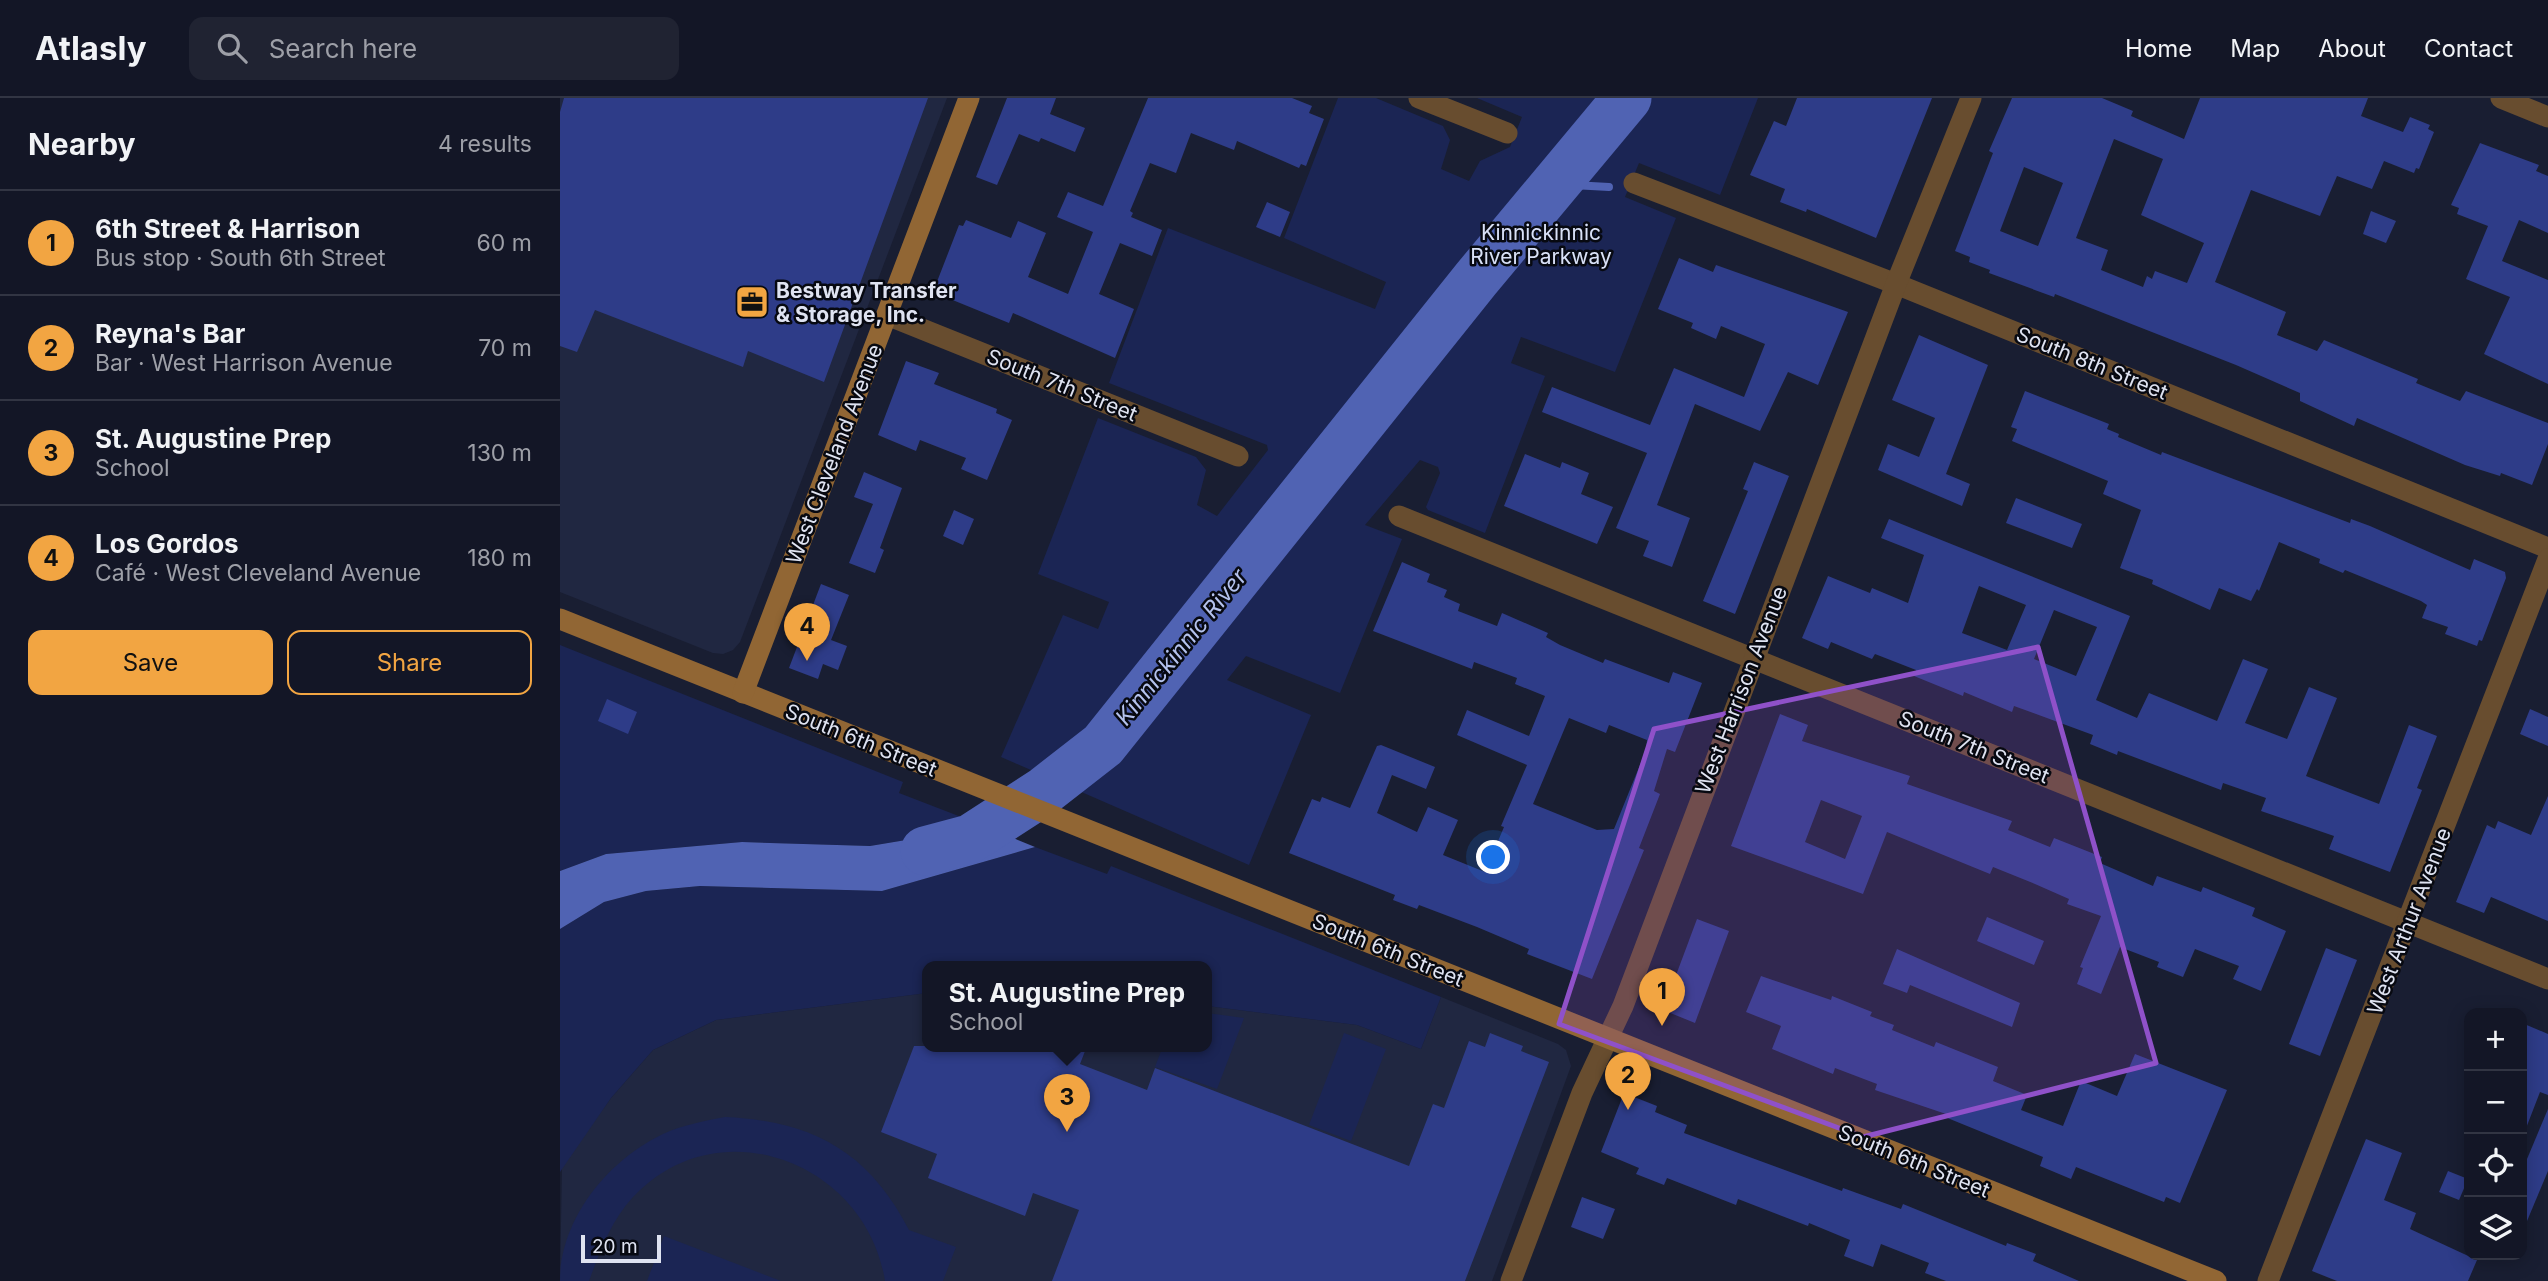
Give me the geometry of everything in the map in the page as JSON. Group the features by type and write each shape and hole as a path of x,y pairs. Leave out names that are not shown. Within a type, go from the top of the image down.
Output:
{"street":[{"name":"West Cleveland Avenue","path":"743,693 969,98"},
{"path":"1419,98 1507,133"},
{"name":"West Harrison Avenue","path":"1511,1281 1582,1093 1623,1006 1752,658 1896,284 1971,98"},
{"path":"2501,98 2548,117"},
{"name":"South 8th Street","path":"1634,183 1896,284 2548,548"},
{"name":"South 7th Street","path":"887,315 1238,456"},
{"name":"South 7th Street","path":"1399,516 2548,979"},
{"name":"West Arthur Avenue","path":"2268,1281 2548,559"},
{"name":"South 6th Street","path":"560,619 2216,1281"}],"highlighted area":[{"path":"2038,647 2156,1063 1863,1137 1559,1024 1654,729"}],"shaded area":[{"path":"560,98 947,98 740,642 733,650 723,654 713,653 560,592"},
{"path":"969,820 1035,847 882,891 700,886 646,891 604,902 560,929 560,871 606,854 742,842 870,846 936,835"},
{"path":"922,994 922,1052 1212,1052 1212,1007 1357,1025 1421,1049 1441,997 1558,1044 1566,1050 1571,1066 1492,1281 560,1281 562,1166 611,1098 653,1050 716,1020"}],"green space":[{"name":"Kinnickinnic River Parkway","path":"1338,98 1376,98 1443,126 1450,140 1441,169 1469,181 1480,161 1510,147 1522,117 1477,98 1758,98 1720,195 1639,163 1625,197 1676,218 1615,372 1521,337 1511,363 1545,376 1485,533 1428,510 1426,507 1440,473 1438,467 1420,460 1365,525 1402,539 1340,693 1246,656 1227,680 1311,715 1249,865 1001,757 1063,615 1098,629 1109,602 1038,574 1098,418 1196,457 1206,470 1197,505 1217,516 1268,450 1267,445 1109,383 1168,228 1375,309 1386,282 1284,238"},
{"path":"560,645 903,782 899,793 969,820 936,835 870,846 742,842 606,854 560,871"},
{"path":"1035,847 1107,874 1111,866 1441,997 1421,1049 1357,1025 1212,1007 1212,961 922,961 922,994 716,1020 653,1050 611,1098 560,1172 560,929 604,902 646,891 700,886 882,891"},
{"path":"1212,1014 1244,1018 1217,1089 1155,1067 1161,1052 1212,1052"},
{"path":"1344,1033 1386,1049 1351,1141 1309,1125"},
{"path":"725,1117 785,1125 834,1145 856,1161 893,1203 909,1230 956,1247 943,1281 885,1281 873,1240 850,1205 820,1178 784,1160 746,1152 706,1155 668,1169 625,1206 607,1237 589,1281 560,1281 568,1236 578,1214 606,1176 643,1145 663,1134"},
{"path":"664,1236 781,1281 647,1281"}],"building":[{"path":"564,98 928,98 824,382 748,351 743,367 595,310 577,352 560,346 560,112"},
{"path":"1007,98 1056,98 1050,114 1085,128 1075,152 1041,138 1039,142 1019,134 997,185 976,177"},
{"path":"1148,98 1292,98 1312,106 1309,113 1324,119 1306,166 1301,164 1299,168 1237,141 1234,150 1191,133 1176,173 1150,163 1130,211 1133,213 1131,217 1162,230 1152,256 1120,243 1099,294 1134,309 1115,358 1013,313 1009,323 933,292 959,225 963,226 966,220 1011,238 1018,221 1046,233 1028,277 1068,294 1093,232 1057,217 1068,192 1103,206"},
{"path":"1797,98 1932,98 1876,238 1807,209 1806,212 1780,202 1785,189 1750,175 1774,121 1786,126"},
{"path":"2012,98 2102,98 2133,111 2131,116 2184,139 2200,98 2368,98 2361,116 2403,132 2410,117 2430,125 2428,129 2434,132 2419,169 2416,168 2414,173 2384,161 2372,189 2337,176 2320,216 2251,190 2215,282 2286,312 2277,335 2317,351 2324,340 2418,379 2416,383 2460,401 2466,391 2548,423 2548,444 2532,485 2501,473 2500,476 2465,465 2357,418 2354,426 2300,401 2300,393 2236,365 2055,294 2054,297 1989,273 1990,270 1969,262 1970,257 1955,251 1993,153 1989,151","holes":["2114,139 2163,159 2141,215 2204,243 2187,283 2155,271 2152,279 2147,276 2143,287 2101,270 2108,250 2076,238","2024,167 2063,183 2038,246 2000,231"]},
{"path":"2480,143 2539,165 2536,171 2548,176 2548,233 2519,220 2502,261 2548,280 2548,384 2484,354 2510,297 2466,279 2488,226 2457,214 2459,208 2451,205"},
{"path":"1267,202 1290,212 1280,237 1256,227"},
{"path":"2371,211 2396,221 2386,243 2363,234"},
{"path":"1679,258 1713,272 1716,265 1848,312 1818,385 1788,372 1760,431 1695,404 1657,505 1690,518 1672,567 1643,556 1649,541 1616,528 1647,453 1542,412 1552,387 1650,425 1674,368 1744,397 1765,344 1721,326 1716,339 1691,328 1693,323 1658,309"},
{"path":"1919,335 1988,365 1946,474 1970,484 1962,506 1878,470 1888,444 1919,457 1935,418 1892,400"},
{"path":"906,361 939,373 934,384 997,409 996,413 1012,420 987,480 961,469 966,458 920,440 916,451 878,435"},
{"path":"2025,391 2109,424 2107,429 2119,434 2118,437 2161,455 2162,452 2350,523 2351,519 2370,526 2470,570 2474,559 2505,572 2506,578 2482,641 2479,640 2477,646 2445,634 2448,627 2422,618 2427,605 2421,601 2345,570 2343,573 2319,563 2320,559 2279,542 2259,591 2257,589 2251,601 2219,588 2210,610 2152,584 2153,580 2120,568 2141,510 2103,494 2108,481 2012,441 2017,429 2011,427"},
{"path":"1525,454 1560,468 1562,462 1589,473 1581,494 1613,507 1597,544 1504,506"},
{"path":"1754,462 1789,476 1735,614 1703,601 1748,491 1743,489"},
{"path":"864,472 902,488 880,548 884,550 875,573 849,563 873,504 854,497"},
{"path":"2016,498 2082,524 2072,548 2006,523"},
{"path":"954,510 974,519 963,545 943,536"},
{"path":"1889,519 2130,616 2096,700 2137,718 2149,693 2217,721 2243,659 2268,669 2245,723 2287,739 2309,687 2337,698 2306,776 2379,804 2409,725 2437,736 2417,788 2422,790 2390,872 2329,849 2334,836 2261,811 2266,798 2223,783 2221,790 2118,751 2117,755 2090,744 2093,735 2014,706 2012,712 1964,692 1963,696 1914,676 1916,670 1875,654 1872,659 1831,642 1828,649 1802,638 1828,576 1870,593 1872,588 1908,603 1924,555 1881,538","holes":["1979,586 2026,605 2007,650 1962,633","2054,610 2097,627 2076,676 2034,659"]},
{"path":"1402,562 1430,574 1427,582 1447,590 1444,597 1460,604 1458,611 1497,626 1502,613 1548,633 1546,637 1560,645 1603,663 1605,659 1669,683 1673,672 1702,683 1675,752 1667,749 1654,791 1660,794 1639,848 1644,850 1592,979 1527,954 1529,949 1477,927 1419,905 1417,909 1393,900 1395,895 1289,853 1312,799 1320,802 1322,797 1350,808 1377,746 1381,745 1435,767 1426,789 1392,775 1377,813 1417,832 1428,807 1458,820 1443,855 1485,872 1504,827 1501,826 1527,765 1457,735 1467,710 1529,736 1545,696 1515,684 1517,678 1474,662 1472,669 1373,631","holes":["1569,718 1606,733 1609,725 1647,740 1646,750 1614,829 1597,830 1533,804"]},
{"path":"821,584 849,595 831,640 847,646 838,670 823,664 818,679 789,668"},
{"path":"607,699 637,712 628,734 598,721"},
{"path":"2530,709 2548,717 2548,746 2520,734"},
{"path":"1780,714 1808,725 1802,741 1910,776 1907,784 2012,821 2008,830 2050,847 2054,838 2102,857 2100,863 2153,886 2157,876 2201,892 2203,887 2255,908 2252,916 2286,931 2261,991 2233,979 2239,966 2195,949 2183,977 2157,967 2159,962 2120,947 2101,994 2077,984 2083,968 2080,967 2101,916 2067,904 2069,899 1993,867 1990,874 1887,832 1863,894 1731,846","holes":["1821,800 1862,816 1845,859 1805,842"]},
{"path":"2548,796 2548,921 2491,897 2484,913 2456,902 2487,825 2495,829 2498,821 2531,835"},
{"path":"1987,917 2044,941 2034,965 1977,941"},
{"path":"1697,919 1729,931 1695,1023 1663,1010"},
{"path":"2326,948 2357,960 2320,1056 2289,1044"},
{"path":"1897,949 2020,1003 2012,1027 1910,985 1907,993 1883,984"},
{"path":"1761,976 1831,1000 1832,996 1872,1012 1870,1016 1894,1025 1892,1030 1934,1047 1936,1042 1998,1067 1993,1081 2027,1095 2021,1110 2063,1126 2081,1081 2117,1096 2135,1054 2227,1090 2180,1203 2166,1197 2164,1202 2076,1167 2071,1179 2040,1166 2043,1157 1945,1117 1946,1114 1875,1090 1877,1084 1835,1068 1833,1074 1772,1049 1781,1026 1746,1012"},
{"path":"2527,1025 2548,1034 2548,1095 2540,1092 2527,1126"},
{"path":"1490,1033 1523,1046 1521,1051 1549,1062 1465,1281 1052,1281 1079,1210 1033,1193 1025,1216 928,1178 937,1154 881,1132 914,1046 922,1046 922,1052 1085,1052 1080,1064 1147,1090 1155,1068 1409,1166 1433,1104 1444,1108 1469,1041 1485,1047"},
{"path":"1624,1093 1657,1106 1655,1112 1687,1125 1684,1133 1842,1191 1843,1188 1901,1209 1903,1204 2006,1246 2007,1243 2036,1254 2033,1261 2079,1281 1946,1281 1925,1273 1929,1263 1881,1244 1873,1267 1844,1256 1850,1240 1809,1223 1808,1226 1738,1199 1736,1205 1667,1178 1664,1185 1636,1174 1639,1168 1601,1152"},
{"path":"2548,1109 2548,1171 2527,1221 2527,1197 2527,1159"},
{"path":"2366,1139 2402,1153 2384,1200 2416,1213 2410,1229 2464,1254 2464,1260 2477,1260 2468,1281 2337,1281 2312,1271"},
{"path":"2448,1171 2464,1177 2464,1188 2459,1200 2439,1192"},
{"path":"1582,1197 1615,1209 1603,1239 1571,1227"}],"waterway":[{"name":"Kinnickinnic River","path":"925,851 970,839 1044,791 1103,745 1476,279 1627,98"},
{"path":"1554,184 1609,187"}],"place":[{"name":"Bestway Transfer & Storage, Inc.","path":"752,302"},
{"name":"Los Gordos","path":"807,661"},
{"name":"6th Street & Harrison","path":"1662,1026"},
{"name":"Reyna's Bar","path":"1628,1110"},
{"name":"St. Augustine Prep","path":"1067,1132"}]}
